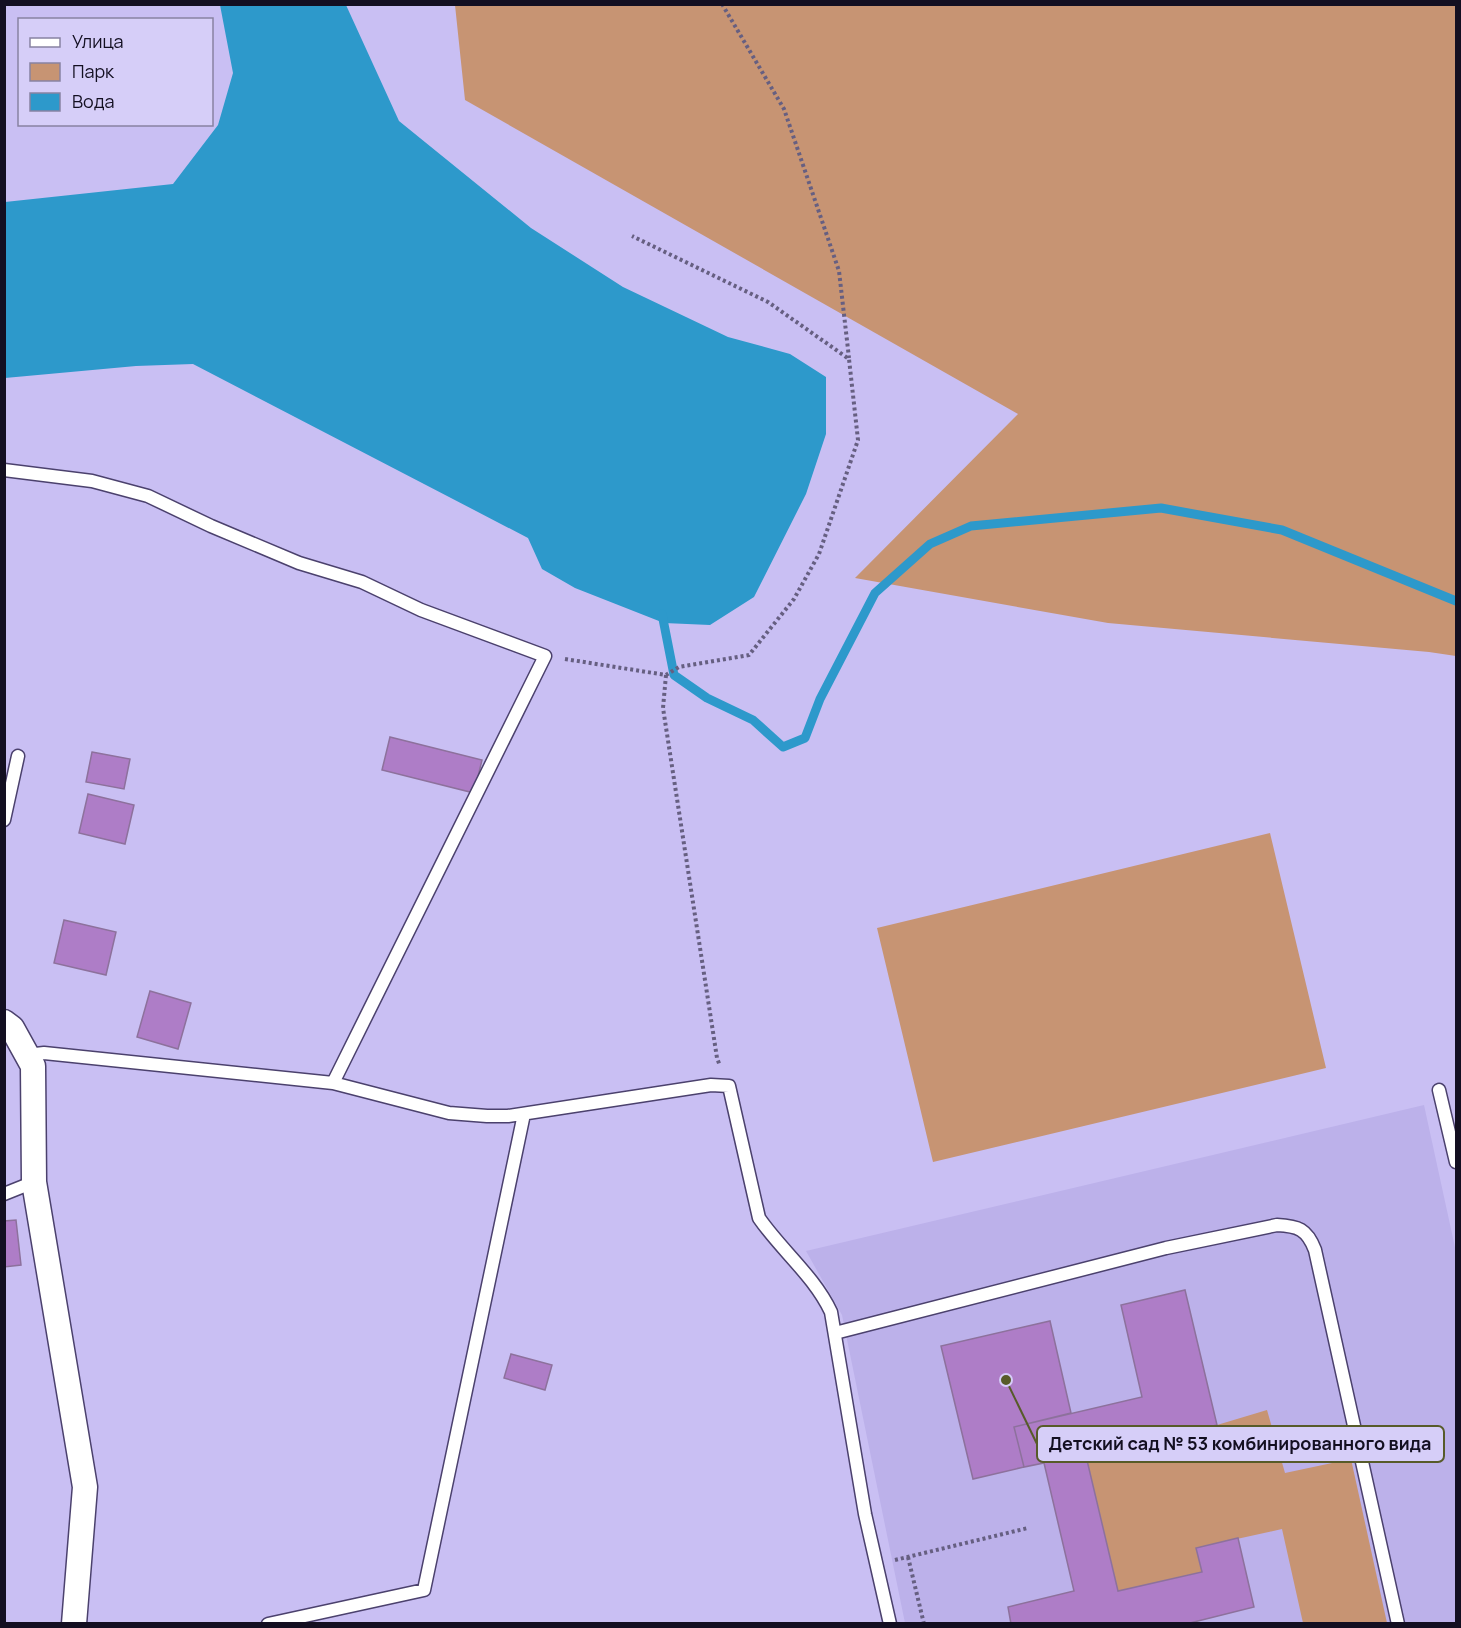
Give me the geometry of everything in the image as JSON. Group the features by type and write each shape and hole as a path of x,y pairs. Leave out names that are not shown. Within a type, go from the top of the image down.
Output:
{"street":[{"path":"4,1022 12,1028 33,1066 34,1182 85,1487 74,1623"}],"lane":[{"path":"4,470 92,481 148,495 211,526 299,563 362,582 421,610 545,656 333,1083"},
{"path":"4,820 18,756"},
{"path":"27,1055 44,1053 333,1083 449,1113 487,1116 524,1114 711,1085 729,1086 759,1218 825,1298 831,1312 865,1514 890,1623"},
{"path":"1439,1089 1456,1162"},
{"path":"268,1623 424,1590 524,1114"},
{"path":"4,1194 34,1182"},
{"path":"835,1333 1166,1248 1277,1225 1287,1225 1305,1232 1311,1239 1315,1250 1398,1623"}],"path":[{"path":"545,656 667,675 679,667 749,655 794,599 819,554 858,440 838,271 784,109 722,4"},
{"path":"632,236 768,302 849,359"},
{"path":"667,675 663,708 677,801 717,1058 729,1086"},
{"path":"876,1564 1028,1528"},
{"path":"908,1557 924,1623"}],"shaded area":[{"path":"1424,1105 1456,1252 1456,1623 905,1623 842,1315 806,1251"}],"green space":[{"path":"455,5 1456,5 1456,656 1108,623 855,578 1018,414 465,100"},
{"path":"1270,833 1326,1068 933,1162 877,928"},
{"path":"1267,1410 1285,1473 1351,1459 1387,1623 1303,1623 1282,1529 1196,1548 1202,1572 1118,1591 1086,1456 1217,1425"}],"water":[{"path":"220,5 346,5 399,121 531,228 623,287 728,337 790,354 826,377 826,434 806,494 754,597 710,625 664,623 575,588 542,569 528,538 193,364 136,366 5,378 5,202 173,184 218,125 233,73"}],"building":[{"path":"390,737 482,760 474,793 382,770"},
{"path":"92,752 130,759 124,789 86,782"},
{"path":"88,794 134,805 125,844 79,833"},
{"path":"64,920 116,932 106,975 54,963"},
{"path":"150,991 191,1003 178,1049 137,1037"},
{"path":"16,1220 21,1265 4,1267 4,1221"},
{"path":"1185,1290 1217,1425 1086,1456 1118,1591 1202,1572 1196,1548 1238,1538 1254,1607 1186,1624 1011,1624 1008,1607 1074,1591 1044,1463 1024,1467 1014,1427 1142,1397 1121,1305"},
{"path":"1050,1321 1071,1413 1014,1427 1024,1467 973,1479 941,1346"},
{"path":"511,1354 552,1365 545,1390 504,1378"}],"waterway":[{"path":"662,614 674,675 707,698 753,720 783,747 805,738 820,699 875,593 930,544 971,526 1161,508 1282,530 1456,601"}],"place":[{"name":"Детский сад № 53 комбинированного вида","path":"1006,1380"}]}
